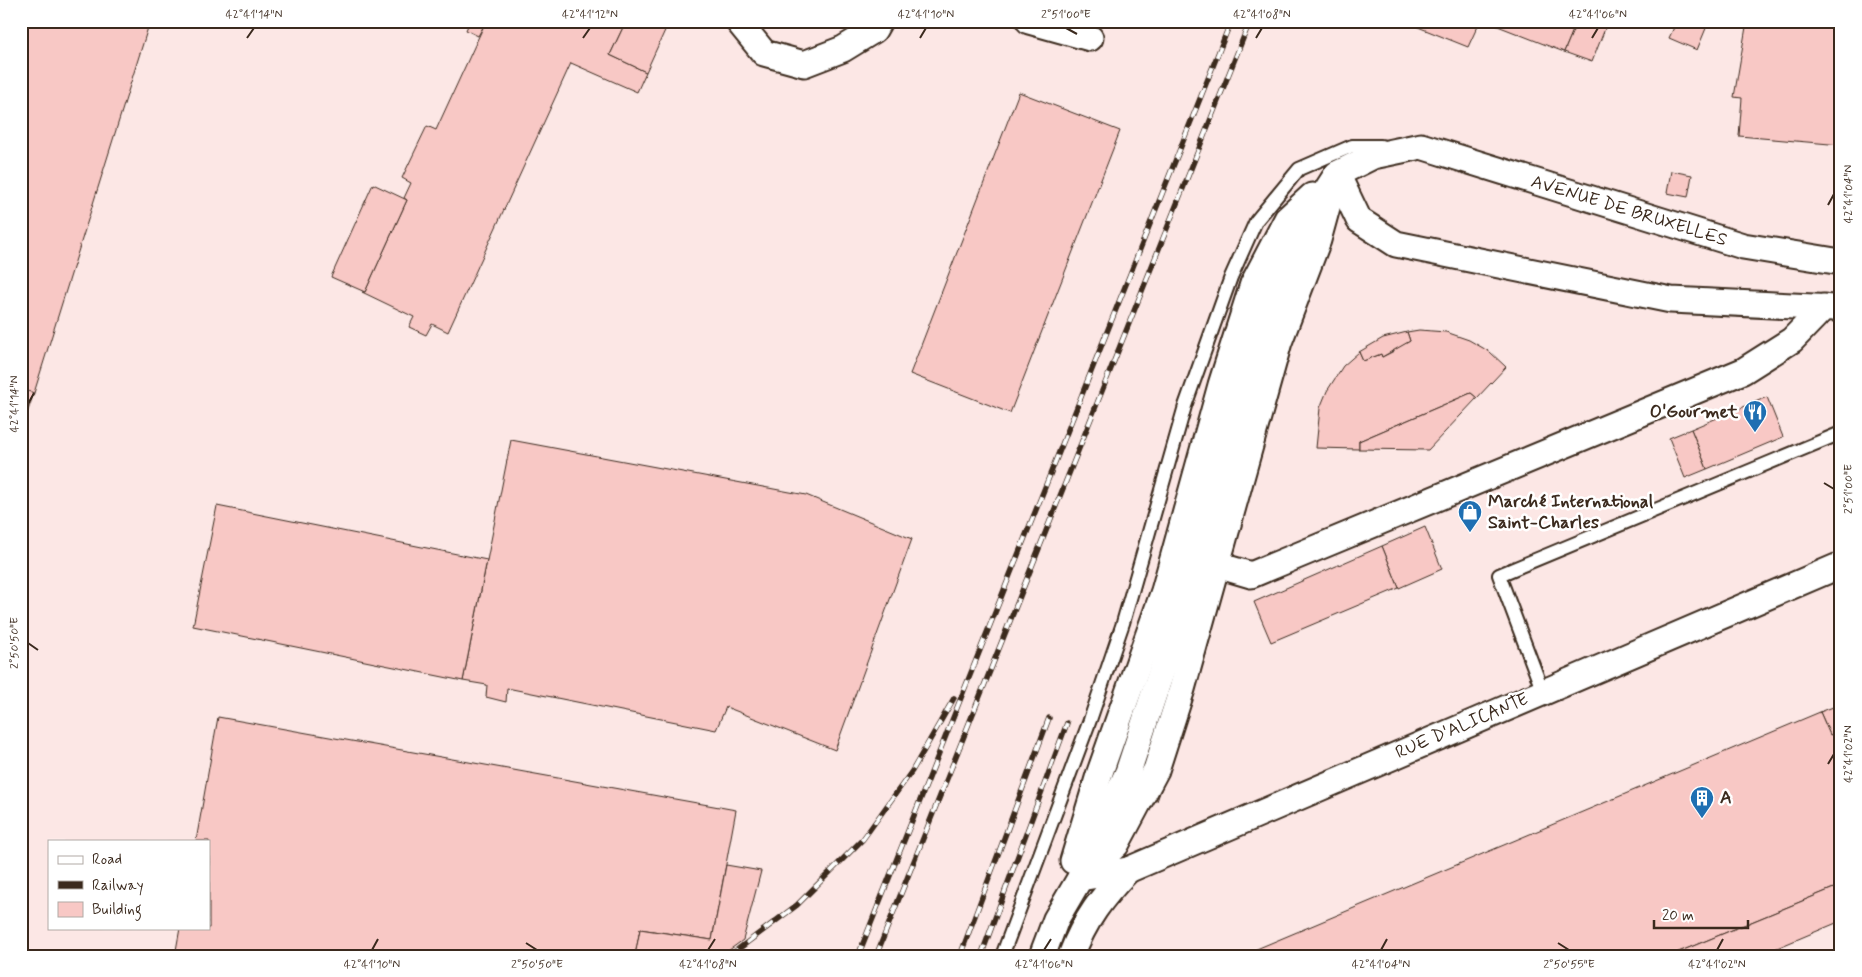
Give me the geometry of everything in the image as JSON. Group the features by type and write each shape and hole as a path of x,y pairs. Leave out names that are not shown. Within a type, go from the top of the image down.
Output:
{"street":[{"path":"738,21 764,53 804,64 843,49 874,30 879,21"},
{"path":"1029,21 1090,38"},
{"path":"1042,956 1056,919 1099,774 1164,591 1221,385 1253,284 1287,219 1337,174 1373,156 1421,146"},
{"name":"AVENUE DE BRUXELLES","path":"1421,146 1743,246 1841,262"},
{"path":"1337,174 1359,220 1396,244 1671,300 1832,308"},
{"path":"1080,878 1116,845 1156,770 1182,689 1280,342 1318,240 1337,174"},
{"path":"1056,919 1080,878 1128,772 1184,607 1250,358 1294,241 1337,174"},
{"path":"1217,565 1251,575 1743,371 1792,340 1832,308"},
{"name":"RUE D'ALICANTE","path":"1080,878 1128,870 1841,565"},
{"path":"1071,956 1081,929 1102,898 1128,870"}],"lane":[{"path":"1002,956 1090,720 1123,623 1185,406 1231,277 1256,221 1299,169 1352,146 1421,146"},
{"path":"1543,692 1499,576 1841,433"}],"shaded area":[{"path":"21,21 1841,21 1841,956 21,956"}],"building":[{"path":"23,21 150,21 34,393 21,389"},
{"path":"470,21 486,22 478,36 466,30"},
{"path":"486,21 626,21 610,55 646,72 637,92 571,63 448,332 432,324 426,335 409,327 414,317 362,292 365,292 407,200 404,198 411,183 402,178 427,126 436,130"},
{"path":"626,21 656,21 667,26 646,72 610,55"},
{"path":"1403,21 1480,21 1468,47"},
{"path":"1485,21 1577,21 1564,52"},
{"path":"1577,21 1608,21 1592,62 1564,52"},
{"path":"1677,21 1709,21 1697,50 1669,38"},
{"path":"1747,21 1841,21 1841,145 1739,136 1742,98 1734,97"},
{"path":"1019,92 1120,131 1010,413 910,374"},
{"path":"1671,171 1692,175 1688,197 1667,193"},
{"path":"373,184 407,200 365,292 331,277"},
{"path":"1419,330 1446,332 1469,340 1490,352 1506,367 1477,398 1471,393 1359,441 1359,449 1316,448 1320,408 1327,391 1343,366 1359,352 1363,361 1381,354 1382,357 1410,341 1407,332"},
{"path":"1407,332 1410,341 1382,357 1381,354 1363,361 1359,352 1383,338"},
{"path":"21,389 34,393 21,431"},
{"path":"1471,393 1477,398 1428,450 1359,449 1359,441"},
{"path":"1767,397 1783,437 1707,469 1691,429"},
{"path":"1691,429 1707,469 1685,478 1669,438"},
{"path":"511,440 806,495 912,539 835,750 726,707 716,730 507,688 506,702 486,697 487,685 463,681"},
{"path":"217,506 487,560 463,681 193,626"},
{"path":"1425,527 1442,569 1399,588 1382,546"},
{"path":"1382,546 1399,588 1271,642 1254,602"},
{"path":"1841,704 1841,731 1830,735 1820,712"},
{"name":"A","path":"1820,712 1830,735 1841,731 1841,885 1669,956 1240,956"},
{"path":"218,717 736,810 712,940 640,929 635,956 175,956 180,930 210,930 210,840 196,840"},
{"path":"1153,783 1162,787 1157,801 1148,797"},
{"path":"726,865 761,871 743,940 721,956 635,956 640,929 712,940"},
{"path":"1841,885 1841,921 1758,956 1669,956"}],"railway":[{"path":"858,956 1231,21"},
{"path":"876,956 1250,21"},
{"path":"729,956 797,905 863,839 912,771 954,698"},
{"path":"960,956 1049,718"},
{"path":"981,956 1067,723"}],"place":[{"name":"O'Gourmet","path":"1755,433"},
{"name":"Marché International Saint-Charles","path":"1470,533"},
{"name":"A","path":"1702,819"}]}
